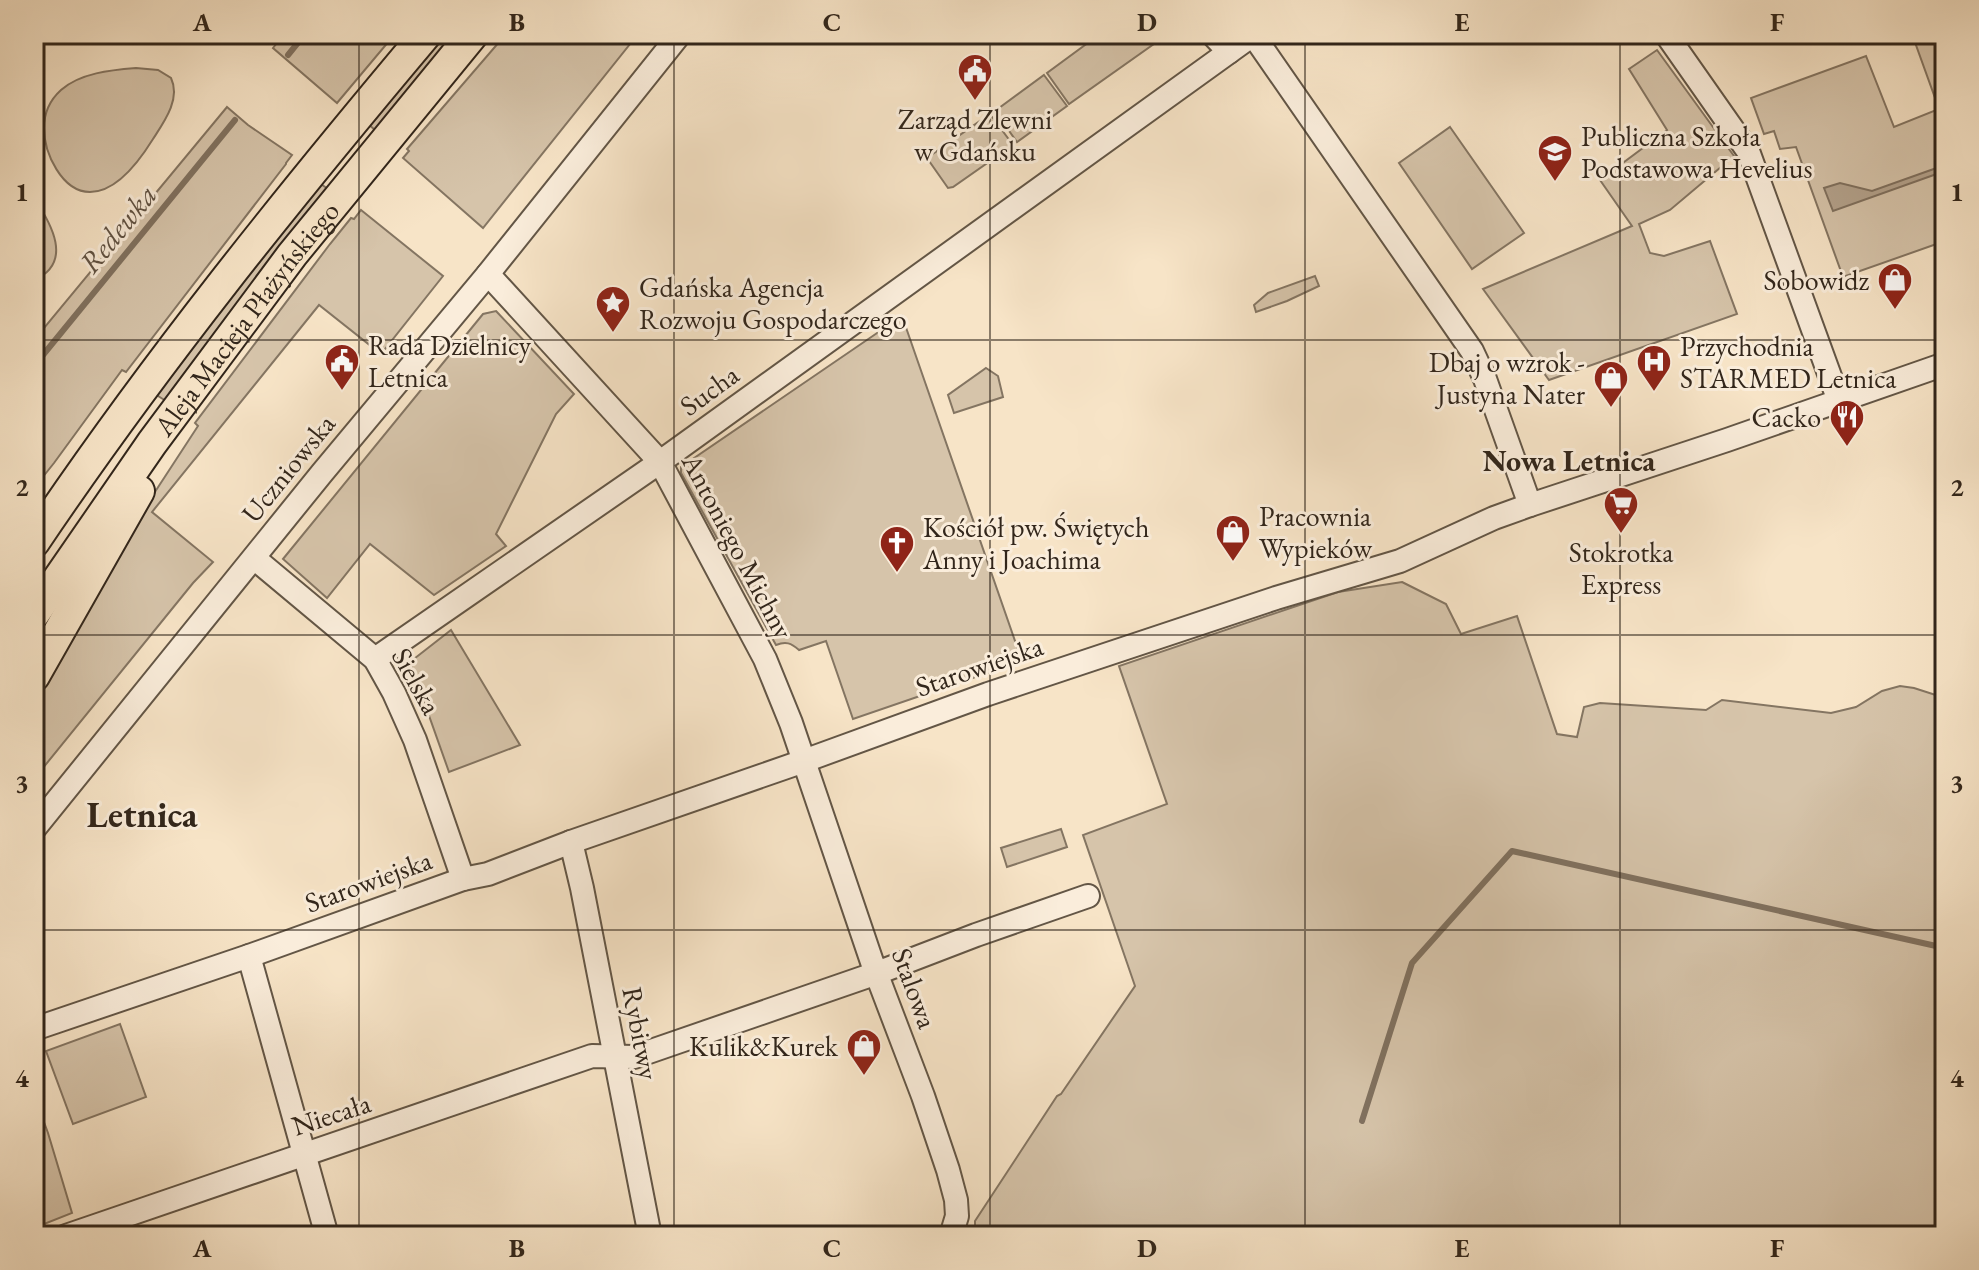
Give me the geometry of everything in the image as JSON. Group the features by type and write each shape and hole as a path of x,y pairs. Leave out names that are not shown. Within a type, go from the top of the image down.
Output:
{"main road":[{"name":"Aleja Macieja Płażyńskiego","path":"34,542 194,319 311,171 426,34"},
{"name":"Aleja Macieja Płażyńskiego","path":"34,614 203,373 340,194 473,34"},
{"path":"34,676 203,373"},
{"path":"34,506 73,484"}],"street":[{"name":"Uczniowska","path":"34,829 680,34"},
{"path":"1212,34 1229,52"},
{"path":"1254,34 1472,351 1530,505"},
{"name":"Sucha","path":"375,659 660,462 1254,34"},
{"path":"1666,34 1748,151 1839,401"},
{"name":"Antoniego Michny","path":"488,274 660,462 765,659 804,761"},
{"name":"Starowiejska","path":"34,1029 463,879 488,874 988,694 1276,598 1400,561 1494,518 1945,364"},
{"name":"Sielska","path":"254,558 375,659 415,740 463,879"},
{"name":"Stalowa","path":"804,761 948,1170 957,1216 951,1236"},
{"name":"Rybitwy","path":"571,842 650,1236"},
{"name":"Niecała","path":"66,1236 592,1056 634,1057 1088,896"},
{"path":"249,956 327,1236"}],"shaded area":[{"path":"284,34 395,34 337,103 273,48"},
{"path":"442,34 457,34 376,131 367,123"},
{"path":"506,34 638,34 483,228 403,158 409,151 407,149"},
{"path":"1100,34 1168,34 1069,104 1047,73"},
{"path":"1912,34 1945,35 1945,241 1843,277 1796,147 1780,149 1774,131 1764,134 1751,98 1866,56 1894,127 1939,109"},
{"path":"1657,50 1734,156 1670,210 1639,224 1650,253 1664,256 1710,241 1737,314 1549,380 1483,289 1632,226 1600,180 1667,130 1629,69"},
{"path":"136,68 158,70 171,78 173,102 162,125 134,165 118,181 100,191 90,192 71,186 56,169 47,149 44,128 48,108 61,90 77,80 106,71"},
{"path":"1044,75 1067,106 1017,142 995,111"},
{"path":"227,107 292,155 126,372 122,370 34,488 34,340"},
{"path":"990,114 1013,145 948,188 927,158"},
{"path":"1450,127 1524,233 1472,269 1399,163"},
{"path":"1945,165 1945,171 1833,211 1824,188 1840,183 1872,191"},
{"path":"318,182 328,189 166,401 155,394"},
{"path":"34,198 52,230 56,253 46,273 34,280"},
{"path":"361,210 443,276 381,354 319,305 152,512 213,562 34,779 34,706 76,627 151,498 198,426 195,423 330,244"},
{"path":"1315,276 1319,286 1256,312 1254,305 1268,293"},
{"path":"496,311 574,394 556,414 496,534 506,546 434,595 370,544 327,598 283,559 483,314"},
{"path":"902,316 1022,661 853,719 826,641 799,650 788,643 776,645 681,473 681,467"},
{"path":"986,368 998,376 1003,397 954,413 948,395"},
{"path":"1402,582 1446,604 1461,634 1517,616 1557,734 1577,737 1584,707 1600,703 1706,710 1722,700 1831,713 1856,707 1882,691 1900,686 1945,698 1945,1236 975,1236 975,1221 1057,1096 1135,986 1083,835 1167,804 1119,666 1338,592"},
{"path":"451,630 520,745 449,772 410,662"},
{"path":"1061,829 1067,847 1007,867 1001,848"},
{"path":"120,1024 146,1097 73,1124 46,1051"},
{"path":"34,1095 72,1213 34,1228"}],"waterway":[{"name":"Redewka","path":"288,55 305,34"},
{"name":"Redewka","path":"34,366 235,120"},
{"path":"1362,1121 1412,963 1512,851 1945,948"}],"place":[{"name":"Zarząd Zlewni w Gdańsku","path":"975,102"},
{"name":"Publiczna Szkoła Podstawowa Hevelius","path":"1555,183"},
{"name":"Sobowidz","path":"1895,311"},
{"name":"Gdańska Agencja Rozwoju Gospodarczego","path":"613,334"},
{"name":"Rada Dzielnicy Letnica","path":"342,392"},
{"name":"Przychodnia STARMED Letnica","path":"1654,393"},
{"name":"Dbaj o wzrok - Justyna Nater","path":"1611,409"},
{"name":"Cacko","path":"1847,448"},
{"name":"Stokrotka Express","path":"1621,535"},
{"name":"Pracownia Wypieków","path":"1233,563"},
{"name":"Kościół pw. Świętych Anny i Joachima","path":"897,574"},
{"name":"Kulik&Kurek","path":"864,1077"}],"district":[{"name":"Nowa Letnica","path":"1569,461"},
{"name":"Letnica","path":"142,814"}]}
